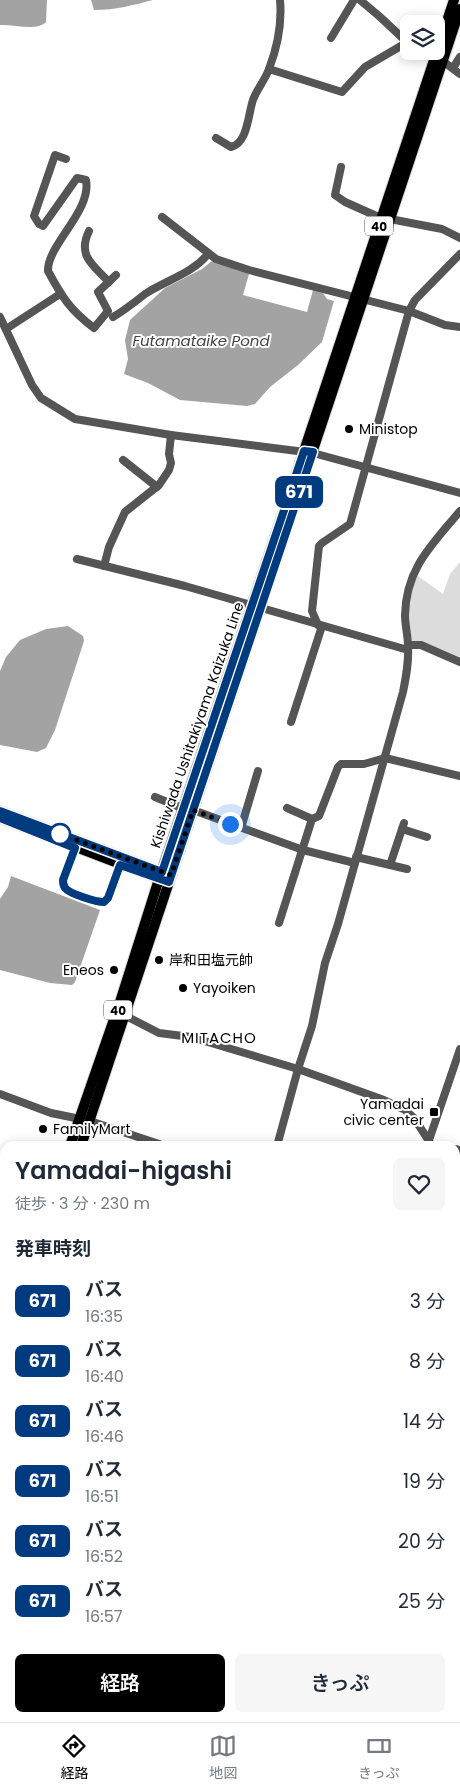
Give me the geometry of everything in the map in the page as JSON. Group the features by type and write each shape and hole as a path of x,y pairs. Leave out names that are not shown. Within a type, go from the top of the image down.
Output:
{"main road":[{"name":"Kishiwada Ushitakiyama Kaizuka Line","path":"445,35 454,0"},
{"name":"Kishiwada Ushitakiyama Kaizuka Line","path":"445,45 460,10"},
{"name":"Kishiwada Ushitakiyama Kaizuka Line","path":"82,1141 84,1120 120,1002 165,877 439,60"},
{"path":"0,811 165,877"},
{"path":"0,818 165,877"},
{"name":"Kishiwada Ushitakiyama Kaizuka Line","path":"73,1141 84,1120 124,1015 165,877"}],"street":[{"path":"216,138 231,147 241,142 251,111 252,101 269,69 282,15 280,0"},
{"path":"331,38 354,0"},
{"path":"360,0 400,34"},
{"path":"269,69 342,92 365,67 400,47"},
{"path":"453,68 460,57"},
{"path":"441,60 460,74"},
{"path":"66,159 55,156 34,216 39,224 43,226 77,178 86,180 86,194 48,265 48,271 60,294 77,315 94,328 108,311 98,292 116,275"},
{"path":"340,167 335,195 345,202 385,218 442,229 460,238"},
{"path":"162,217 216,259 249,270 409,311 445,325 460,328"},
{"path":"89,231 84,244 86,258 109,282"},
{"path":"113,317 136,303 145,294 200,264 208,254"},
{"path":"291,722 320,625 312,610 319,546 350,524 409,311 415,300 460,254"},
{"path":"6,329 60,294"},
{"path":"0,317 32,385 41,398 75,420 171,435 308,452 460,493"},
{"path":"104,566 109,547 125,512 157,487 169,470 171,463 169,454 171,435"},
{"path":"123,460 157,487"},
{"path":"278,1141 312,1026 324,963 356,860 407,674 408,648 405,617 410,582 416,567 460,511"},
{"path":"77,559 408,648 421,645 460,662"},
{"path":"279,923 312,819 316,818 321,812 338,767 341,764 364,764 385,758 460,776"},
{"path":"241,828 258,771"},
{"path":"155,797 303,850 407,869"},
{"path":"287,808 312,819"},
{"path":"390,865 403,826 427,837"},
{"path":"124,1015 159,1033 191,1037 298,1069 376,1097 405,1110 414,1118 428,1141"},
{"path":"431,1141 460,1050"},
{"path":"0,1094 50,1113 84,1120 149,1141"}],"shaded area":[{"path":"460,562 460,659 429,644 412,642 409,615 415,574 443,594 450,574"}],"water":[{"path":"0,0 47,0 46,22 37,27 0,25"},
{"path":"91,0 153,0 117,8 94,10"},
{"name":"Futamataike Pond","path":"212,261 249,274 243,295 307,312 313,290 323,293 327,299 334,301 322,342 298,365 270,387 255,404 247,406 180,400 148,383 124,374 128,359 125,340 130,320 165,288 202,269"},
{"path":"68,626 83,636 84,641 55,730 46,748 37,752 0,745 0,671 6,657 20,640 46,629"},
{"path":"11,876 100,910 75,982 72,985 50,983 0,970 0,899 8,887"}],"bus line":[{"name":"671","path":"0,811 162,872 304,451 313,452 169,882 120,865 108,898 104,902 97,902 67,890 64,885 63,880 75,848 0,818"}],"place":[{"name":"Ministop","path":"349,429"},
{"name":"岸和田塩元帥","path":"159,960"},
{"name":"Eneos","path":"114,970"},
{"name":"Yayoiken","path":"183,988"},
{"name":"Yamadai civic center","path":"434,1112"},
{"name":"FamilyMart","path":"43,1129"}],"district":[{"name":"MITACHO","path":"219,1037"}],"route":[{"path":"60,834 171,875 193,810 230,824"}]}
